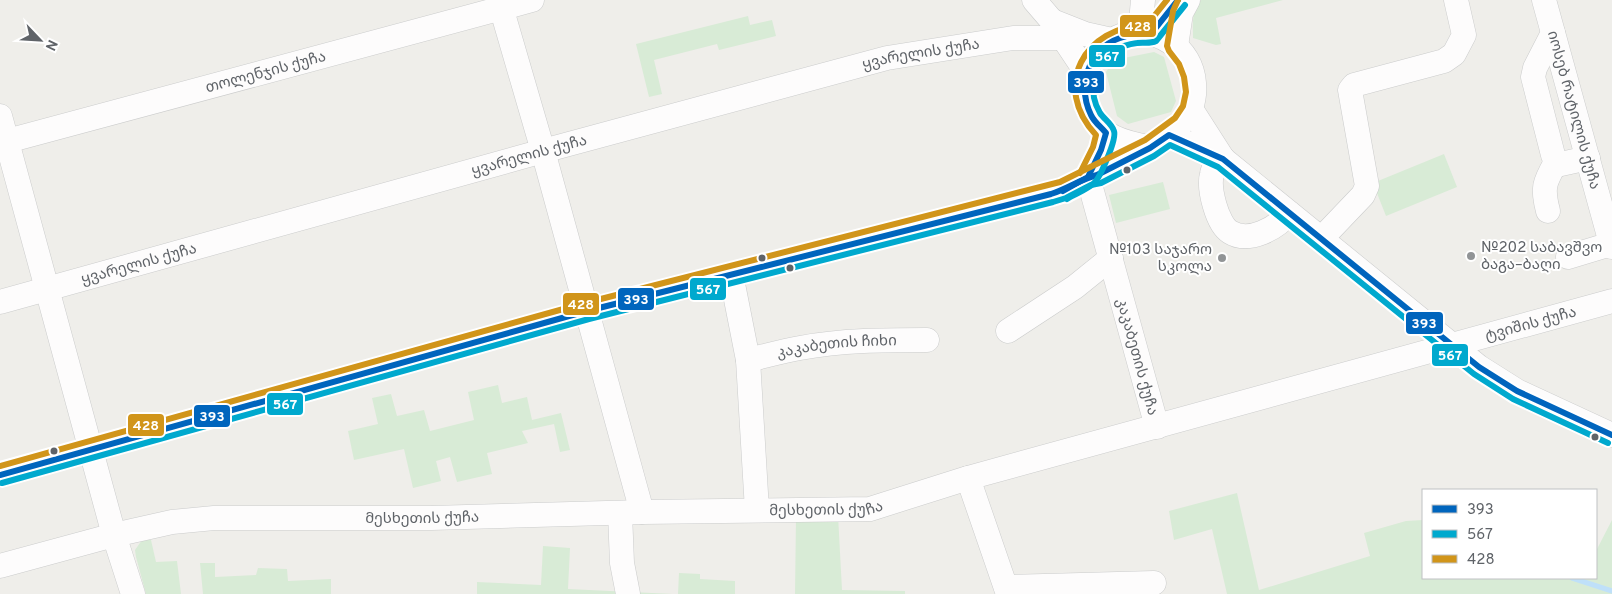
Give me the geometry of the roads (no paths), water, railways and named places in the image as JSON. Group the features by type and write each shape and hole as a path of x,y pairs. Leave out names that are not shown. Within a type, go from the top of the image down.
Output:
{"street":[{"name":"თოლენჯის ქუჩა","path":"3,142 500,4 532,0"},
{"path":"1034,0 1057,29 1086,72"},
{"path":"1143,0 1145,33"},
{"path":"1145,33 1178,0"},
{"path":"1176,46 1182,13 1188,0"},
{"path":"1321,239 1363,195 1367,186 1350,90 1354,85 1444,60 1454,54 1464,35 1456,0"},
{"name":"იოსებ რატილის ქუჩა","path":"1544,0 1612,246"},
{"path":"500,4 587,311 631,512 622,563 628,594"},
{"path":"1057,29 1112,40"},
{"name":"ყვარელის ქუჩა","path":"0,302 543,151 887,58 1057,29"},
{"path":"0,475 587,311 1063,190 1088,177 1097,175 1160,142 1182,124 1191,109 1195,92 1194,75 1187,60 1176,46 1164,38 1145,33 1122,36 1112,40 1096,54 1086,72 1084,87 1086,102 1092,116 1106,132 1116,139 1160,142 1223,159"},
{"path":"1548,211 1544,194 1547,179 1556,162 1533,77 1535,68 1553,33"},
{"path":"1191,109 1223,159 1449,345 1479,368 1516,391 1612,435"},
{"path":"0,116 3,142 48,289 114,535 133,594"},
{"path":"1088,177 1101,150 1106,132"},
{"path":"1556,162 1561,164 1588,158"},
{"path":"1223,159 1214,168 1211,175 1211,188 1214,205 1222,225 1229,232 1238,236 1248,236 1261,232 1283,220 1289,213"},
{"name":"კაკაბეთის ქუჩა","path":"1088,177 1157,427"},
{"path":"1568,257 1612,246"},
{"path":"1008,331 1075,287 1111,258"},
{"path":"731,274 748,360 757,510"},
{"name":"ტვიშის ქუჩა","path":"1449,345 1612,301"},
{"name":"კაკაბეთის ჩიხი","path":"748,360 801,348 838,343 872,340 927,340"},
{"name":"მესხეთის ქუჩა","path":"0,566 114,535 172,522 214,518 431,518 631,512 870,509 968,478 1449,345"},
{"path":"968,478 1007,591 1154,583"}],"waterway":[{"path":"1575,579 1612,591"}],"place":[{"name":"№202 საბავშვო ბაგა–ბაღი","path":"1471,256"},
{"name":"№103 საჯარო სკოლა","path":"1222,258"}]}
